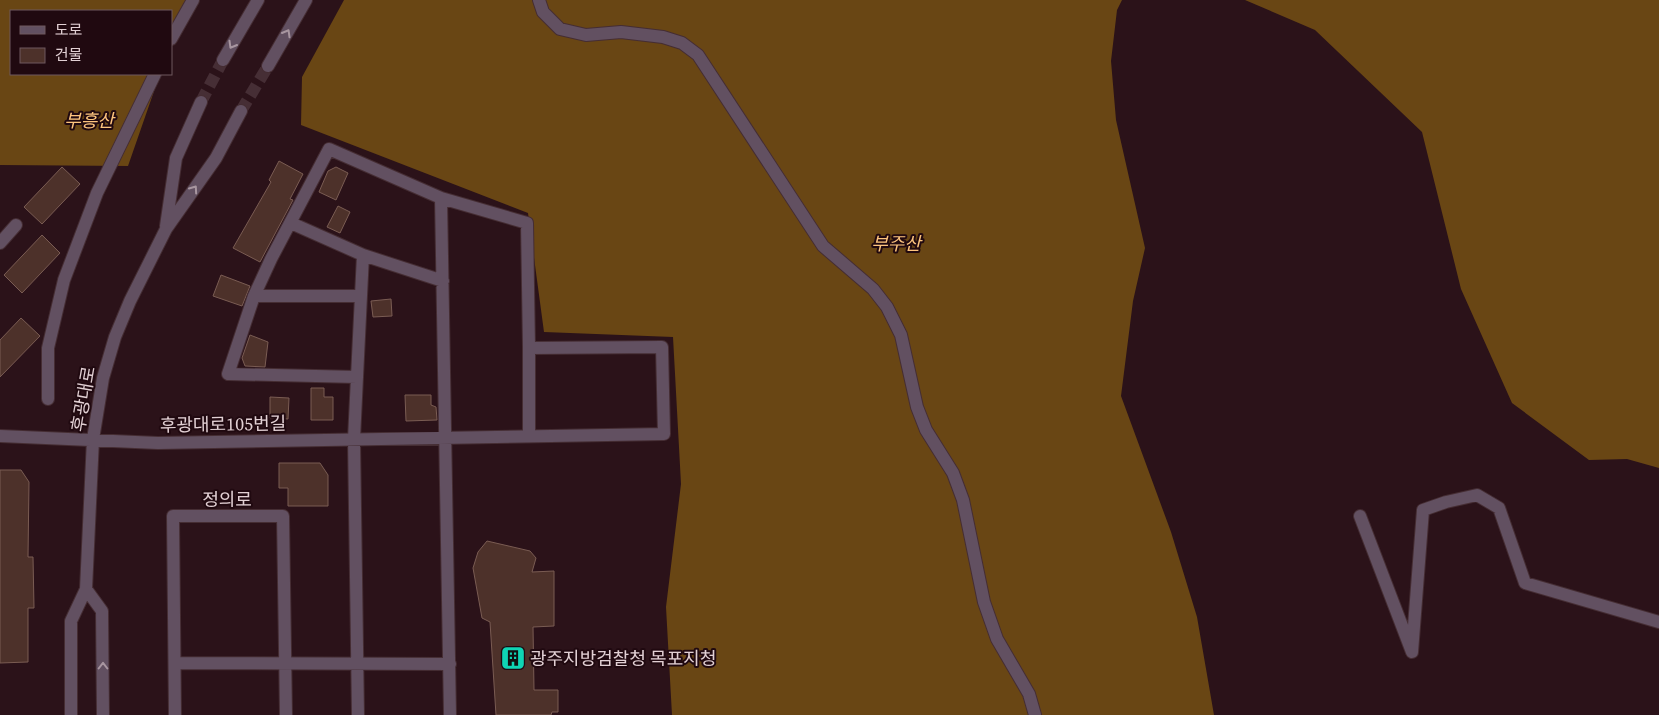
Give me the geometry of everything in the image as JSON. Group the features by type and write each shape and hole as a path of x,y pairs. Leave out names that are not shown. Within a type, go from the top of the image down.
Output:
{"street":[{"path":"172,37 193,0"},
{"path":"223,60 258,0"},
{"path":"268,66 306,0"},
{"path":"539,0 543,12 560,29 586,35 621,32 663,36 682,43 698,55 823,246 873,288 887,307 902,335 917,407 926,430 953,473 963,500 984,602 997,639 1028,694 1035,715"},
{"path":"48,399 48,348 64,280 97,192 154,75"},
{"name":"후광대로","path":"166,229 176,158 201,102"},
{"name":"후광대로","path":"71,715 71,621 86,589 93,439 103,378 115,337 130,301 166,229 216,158 241,111"},
{"path":"357,377 228,374 254,296 271,259 329,150 441,198 527,223 529,436"},
{"path":"441,198 450,715"},
{"path":"291,223 363,255 443,281"},
{"path":"0,243 16,225"},
{"path":"358,715 354,439 363,255"},
{"path":"254,296 361,296"},
{"name":"후광대로105번길","path":"0,436 158,443 664,434 662,347 529,348"},
{"path":"1360,516 1412,652 1423,510 1446,502 1477,495 1499,508 1526,583 1659,622"},
{"name":"정의로","path":"175,715 173,516 283,516 286,715"},
{"path":"86,589 102,610 103,715"},
{"path":"175,663 450,664"}],"green space":[{"name":"부흥산","path":"0,0 186,0 172,40 172,10 10,10 10,75 160,75 128,166 0,165"},
{"name":"부주산","path":"344,0 1122,0 1117,10 1111,61 1116,120 1145,248 1133,301 1121,396 1171,532 1197,617 1214,715 672,715 666,607 681,484 673,337 544,332 528,213 301,125 302,77"},
{"path":"1245,0 1659,0 1659,468 1627,459 1589,460 1512,403 1461,289 1422,132 1315,30"}],"building":[{"path":"279,161 303,174 290,199 293,200 260,262 233,248 271,182 269,180"},
{"path":"62,167 80,184 42,224 24,207"},
{"path":"336,167 348,173 336,200 319,192 328,171"},
{"path":"338,206 350,212 340,233 327,227"},
{"path":"42,235 60,253 22,293 4,275"},
{"path":"221,275 250,286 242,306 213,296"},
{"path":"391,299 392,316 373,317 371,301"},
{"path":"21,318 40,336 0,377 0,340"},
{"path":"250,335 268,342 265,367 245,366 242,358"},
{"path":"311,388 324,388 324,397 333,397 333,420 311,420"},
{"path":"405,395 431,395 431,405 436,407 437,420 406,421"},
{"path":"270,397 289,398 288,419 270,418"},
{"path":"279,463 320,463 328,475 328,506 288,506 288,488 279,488"},
{"path":"0,470 21,470 29,482 28,557 33,557 34,608 28,608 28,662 0,663"},
{"name":"광주지방검찰청 목포지청","path":"487,541 530,551 536,558 532,572 554,571 554,626 533,627 534,690 558,690 558,712 552,712 551,715 496,715 490,622 482,618 473,568 478,552"}],"tunnel":[{"path":"201,102 223,60"},
{"path":"241,111 268,66"}],"place":[{"name":"광주지방검찰청 목포지청","path":"513,658"}]}
